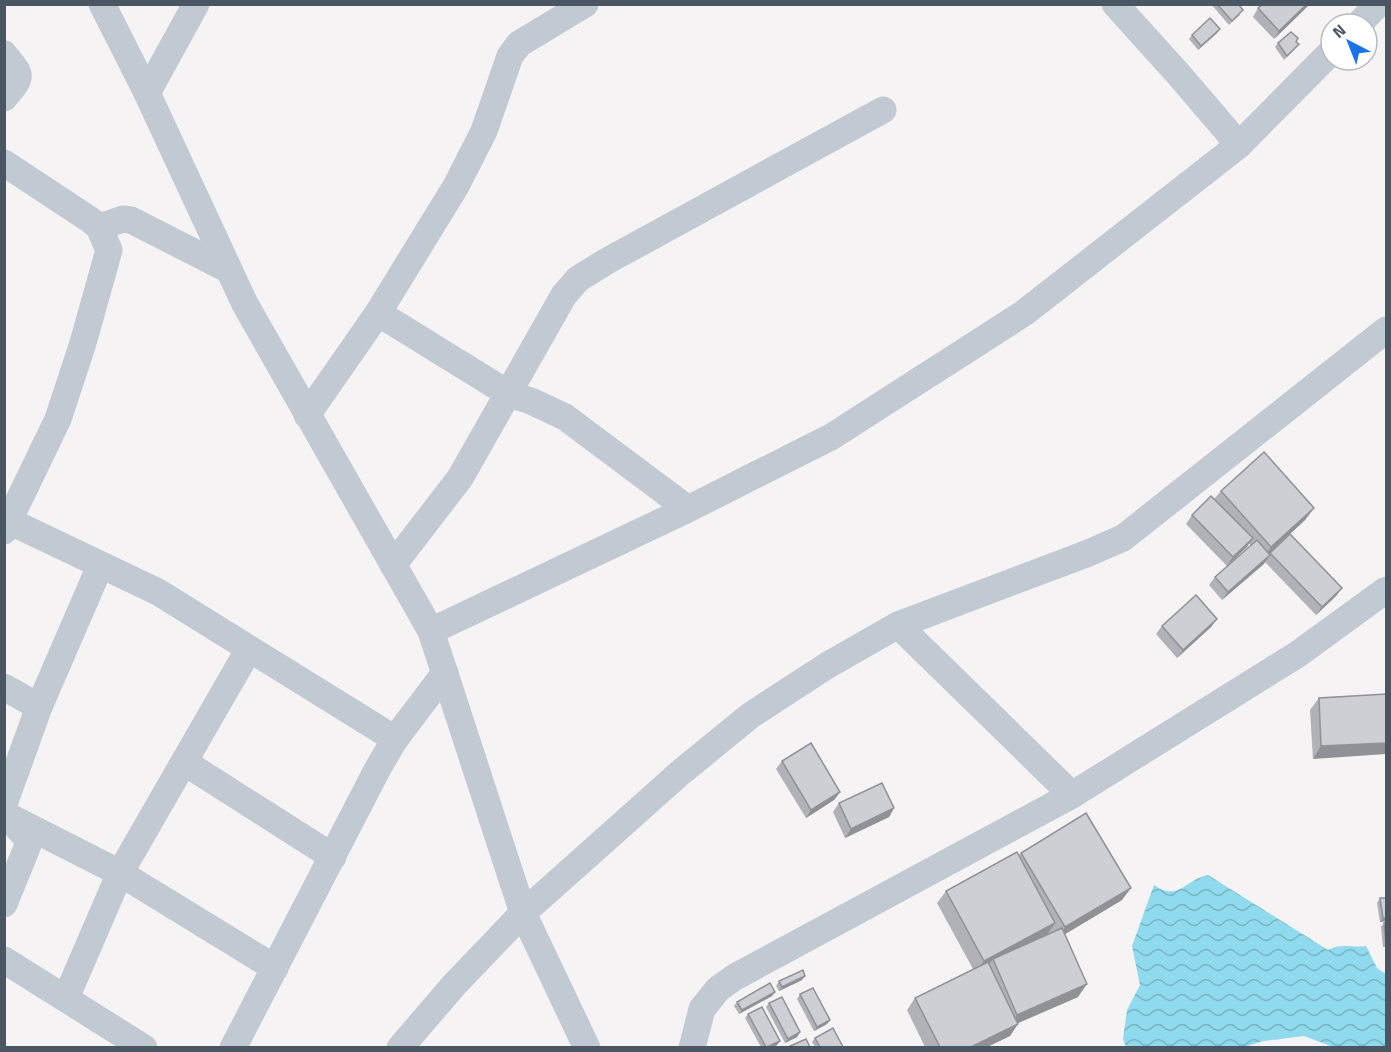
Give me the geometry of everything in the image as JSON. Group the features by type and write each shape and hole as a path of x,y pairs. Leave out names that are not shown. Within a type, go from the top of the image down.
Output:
{"street":[{"path":"102,4 147,93 245,304 431,631 523,912 587,1047"},
{"path":"147,93 196,4"},
{"path":"307,415 378,312 456,186 484,131 510,56 519,44 585,4"},
{"path":"1115,4 1180,75 1239,145"},
{"path":"4,54 17,69 19,76 17,83 4,98"},
{"path":"431,631 688,509 831,437 1024,313 1239,145 1319,64"},
{"path":"393,565 460,478 564,295 578,279 883,110"},
{"path":"4,163 99,227 109,250 83,343 58,419 7,526 158,592 395,739"},
{"path":"99,227 123,219 131,220 229,270"},
{"path":"378,312 509,394 531,401 565,417 688,509"},
{"path":"400,1047 454,985 523,912 680,773 751,715 828,665 898,625 1123,538 1386,330"},
{"path":"5,809 39,707 100,566"},
{"path":"692,1047 702,1009 718,989 735,976 1072,795 1298,654 1386,590"},
{"path":"898,625 1072,795"},
{"path":"66,998 120,873 249,649"},
{"path":"233,1047 395,739 445,673"},
{"path":"4,687 39,707"},
{"path":"184,762 333,857"},
{"path":"5,809 120,873 275,968"},
{"path":"4,904 28,845 26,837 5,809"},
{"path":"4,960 144,1047"}],"water":[{"path":"1208,875 1328,950 1342,946 1366,946 1377,968 1386,974 1386,1046 1333,1047 1304,1036 1263,1041 1245,1047 1126,1047 1123,1039 1127,1010 1140,985 1132,946 1154,885 1162,890 1176,891"}],"building":[{"path":"1217,4 1238,4 1243,10 1232,21"},
{"path":"1263,4 1307,4 1279,31 1258,8"},
{"path":"1210,18 1220,29 1201,46 1192,35"},
{"path":"1291,32 1298,38 1296,42 1299,44 1287,56 1278,43"},
{"path":"1264,452 1314,508 1271,547 1221,491"},
{"path":"1211,496 1253,538 1233,557 1192,515"},
{"path":"1290,534 1342,588 1322,607 1270,553"},
{"path":"1257,540 1270,555 1228,592 1215,577"},
{"path":"1196,595 1217,619 1183,650 1162,626"},
{"path":"1386,694 1386,743 1321,746 1319,698"},
{"path":"811,743 840,792 811,810 782,761"},
{"path":"882,783 894,808 851,829 839,803"},
{"path":"1086,813 1131,888 1065,927 1021,853"},
{"path":"1017,852 1055,923 984,961 946,891"},
{"path":"1380,898 1386,898 1386,918 1383,918"},
{"path":"1062,928 1087,984 1017,1015 993,959"},
{"path":"988,962 1018,1024 971,1047 940,1047 915,998"},
{"path":"803,970 805,976 782,987 779,981"},
{"path":"770,983 775,992 742,1010 737,1002"},
{"path":"813,988 830,1020 817,1027 800,994"},
{"path":"782,997 800,1032 788,1039 769,1003"},
{"path":"762,1007 780,1041 767,1047 748,1014"},
{"path":"833,1028 843,1047 820,1047 815,1038"},
{"path":"806,1039 810,1047 788,1047"}]}
